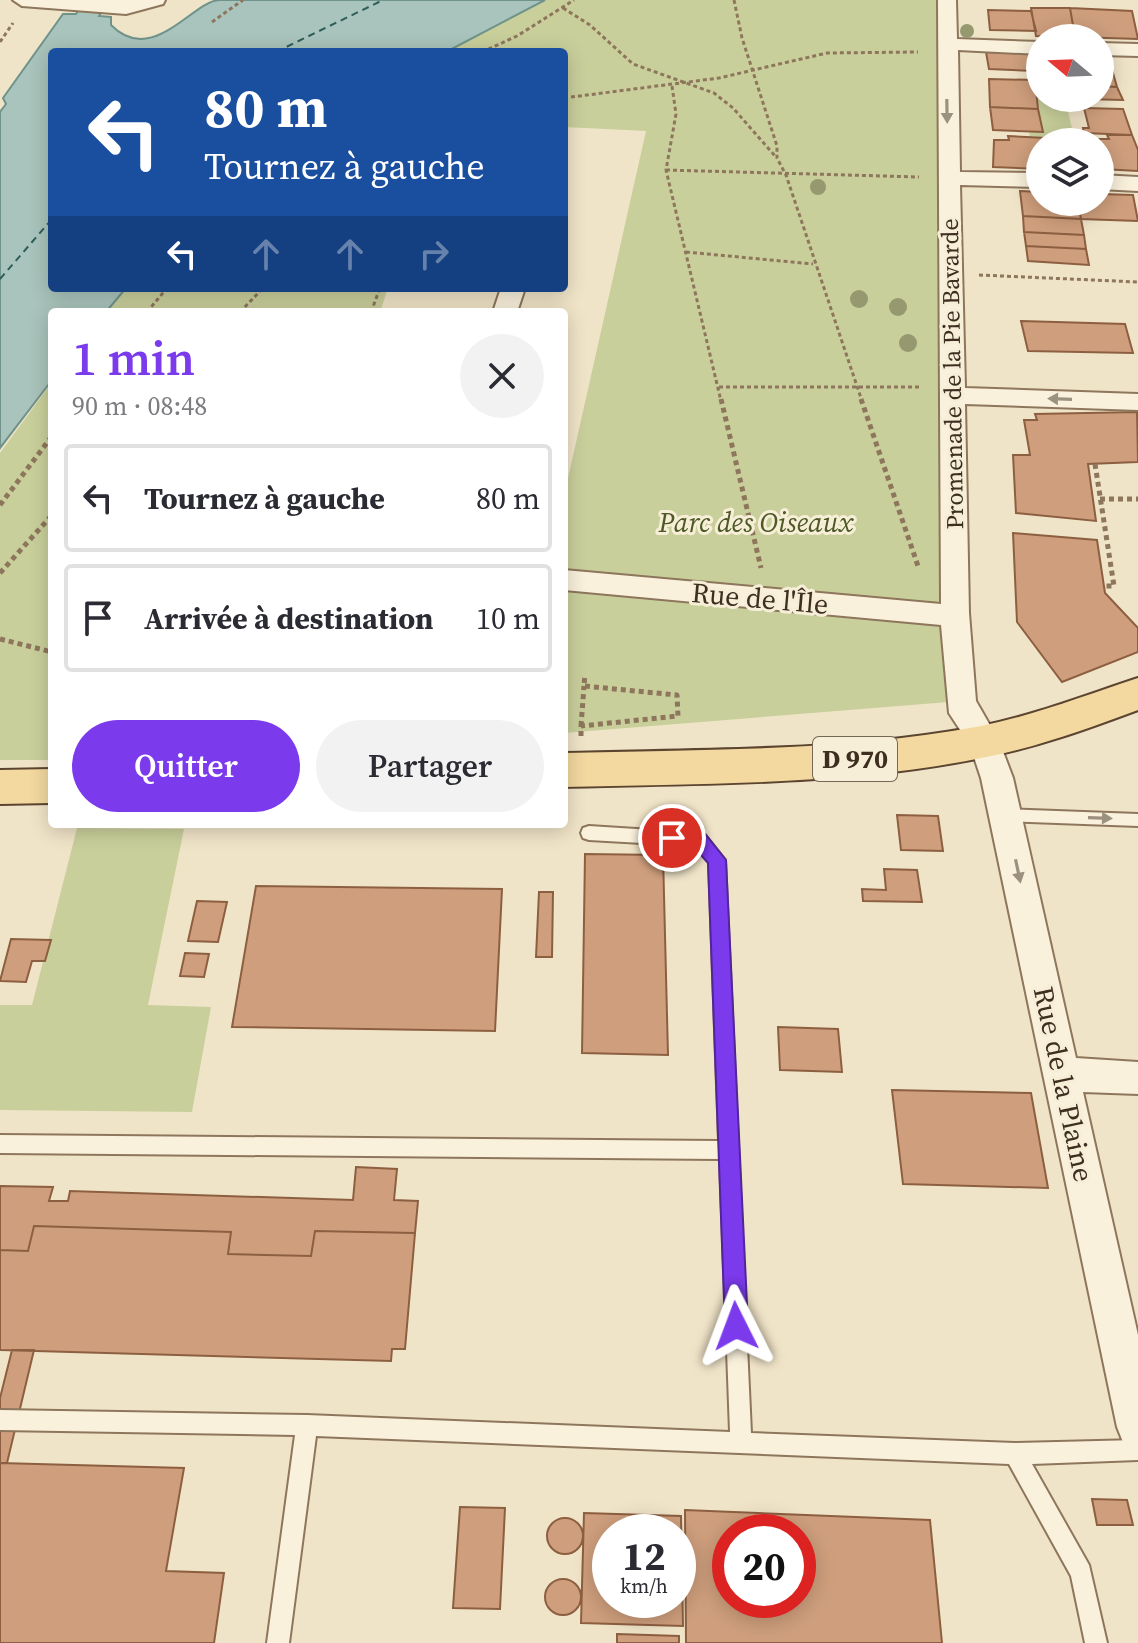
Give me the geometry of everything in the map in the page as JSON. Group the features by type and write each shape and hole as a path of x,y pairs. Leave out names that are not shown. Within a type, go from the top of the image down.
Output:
{"main road":[{"name":"D 970","path":"572,769 867,758 984,741 1069,719 1138,694"},
{"path":"0,787 48,786"}],"street":[{"path":"22,0 119,7 134,7 156,0"},
{"name":"Promenade de la Pie Bavarde","path":"947,0 954,391 945,614 964,713 984,741"},
{"path":"946,50 1026,48"},
{"path":"1114,49 1138,50"},
{"path":"948,178 1026,180"},
{"path":"1114,183 1138,184"},
{"path":"954,391 1138,402"},
{"name":"Rue de l'Île","path":"568,580 945,614"},
{"name":"Rue de la Plaine","path":"984,741 1006,815 1138,1427"},
{"path":"1061,1074 1138,1078"}],"lane":[{"path":"1006,815 1138,820"},
{"path":"589,833 699,840 717,860 741,1443"},
{"path":"0,1144 729,1150"},
{"path":"0,1420 307,1425 1015,1454 1138,1450"},
{"path":"278,1643 307,1425"},
{"path":"1015,1454 1081,1573 1096,1643"}],"path":[{"path":"212,22 243,0"},
{"path":"489,48 574,0"},
{"path":"734,0 752,70 777,146 777,158"},
{"path":"563,8 590,25 633,64 690,83 725,100 777,158 786,175 856,390 945,614"},
{"path":"568,98 690,83 847,51 946,50"},
{"path":"672,86 676,114 666,170 768,598"},
{"path":"666,170 948,178"},
{"path":"686,252 813,264"},
{"path":"950,273 1138,282"},
{"path":"150,308 164,292"},
{"path":"244,308 259,292"},
{"path":"719,387 954,391"},
{"path":"0,505 48,441"},
{"path":"1095,464 1114,586 1104,586"},
{"path":"1100,499 1138,499"},
{"path":"0,573 48,519"},
{"path":"0,639 48,651"},
{"path":"572,769 581,726 585,674"},
{"path":"581,726 678,716 677,695 584,686"}],"green space":[{"name":"Parc des Oiseaux","path":"545,0 947,0 961,701 568,733 568,478 646,131 568,127 568,48 454,48"},
{"path":"1039,112 1068,112 1072,128 1041,128"},
{"path":"123,292 387,292 381,308 109,308"},
{"path":"48,387 48,760 0,760 0,453"},
{"path":"77,828 184,829 148,1005 211,1007 192,1112 0,1110 0,1005 32,1005"}],"water":[{"path":"85,0 110,0 99,16 111,17 111,25 126,36 142,39 171,29 209,3 219,0 545,0 454,48 48,48 48,292 123,292 109,308 48,308 48,385 0,448 0,112 6,104 3,98 63,14 76,14"}],"building":[{"path":"1031,8 1070,8 1073,24 1034,24"},
{"path":"1070,8 1132,11 1138,39 1114,38 1114,24 1073,24"},
{"path":"988,10 1031,11 1034,24 1026,24 1026,31 990,30"},
{"path":"986,52 1026,53 1026,71 989,69"},
{"path":"989,79 1026,80 1026,108 990,107"},
{"path":"1114,87 1117,87 1123,100 1114,100"},
{"path":"990,107 1039,112 1042,128 1026,128 1026,131 993,130"},
{"path":"1123,109 1132,135 1114,134 1114,128 1089,128 1085,112"},
{"path":"1114,135 1132,135 1138,150 1138,171 1114,170"},
{"path":"1008,136 1026,137 1026,168 993,167 994,140 1009,140"},
{"path":"1020,191 1026,191 1026,216 1080,216 1081,219 1023,216"},
{"path":"1114,194 1133,195 1138,221 1081,219 1080,216 1114,216"},
{"path":"1023,216 1081,219 1084,235 1024,232"},
{"path":"1024,232 1084,235 1086,249 1026,246"},
{"path":"1026,246 1086,249 1089,265 1028,261"},
{"path":"1021,321 1125,324 1133,353 1028,351"},
{"path":"1137,412 1138,462 1088,464 1096,521 1016,513 1013,455 1030,455 1024,420 1037,420 1035,414"},
{"path":"1013,533 1097,540 1105,593 1138,628 1138,652 1062,682 1017,622"},
{"path":"897,815 938,816 943,851 901,850"},
{"path":"585,854 663,855 668,1055 582,1053"},
{"path":"884,869 917,870 922,902 863,901 862,889 886,890"},
{"path":"256,886 502,889 495,1031 232,1027"},
{"path":"539,892 553,892 552,957 536,957"},
{"path":"197,901 227,902 218,942 188,941"},
{"path":"11,939 51,940 45,961 32,961 26,982 0,981"},
{"path":"185,953 209,954 204,977 180,976"},
{"path":"778,1027 838,1029 842,1072 780,1070"},
{"path":"892,1090 1031,1093 1048,1188 903,1184"},
{"path":"356,1167 397,1169 394,1200 418,1201 415,1233 315,1231 311,1256 228,1254 231,1232 34,1226 28,1251 0,1250 0,1186 53,1187 49,1201 68,1201 70,1191 353,1200"},
{"path":"34,1226 231,1232 228,1254 311,1256 315,1231 415,1233 405,1349 392,1349 391,1361 0,1350 0,1250 28,1251"},
{"path":"12,1350 34,1350 7,1463 0,1463 0,1398"},
{"path":"0,1463 184,1468 166,1571 224,1573 214,1643 0,1643"},
{"path":"1092,1499 1127,1500 1133,1525 1097,1525"},
{"path":"460,1507 505,1508 500,1609 453,1608"},
{"path":"685,1510 783,1514 712,1514 712,1618 816,1618 816,1515 930,1520 942,1643 686,1643 686,1618 696,1618 696,1514 685,1514"},
{"path":"584,1513 616,1514 592,1514 592,1618 683,1618 683,1626 581,1623"},
{"path":"565,1518 578,1523 583,1536 578,1549 565,1554 552,1549 547,1536 552,1523"},
{"path":"563,1579 576,1584 581,1597 576,1610 563,1615 550,1610 545,1597 550,1584"},
{"path":"617,1634 679,1636 679,1643 617,1643"}],"ferry route":[{"path":"284,48 383,0"},
{"path":"0,279 48,224"}],"route":[{"path":"672,838 699,840 717,860 736,1326"}]}
